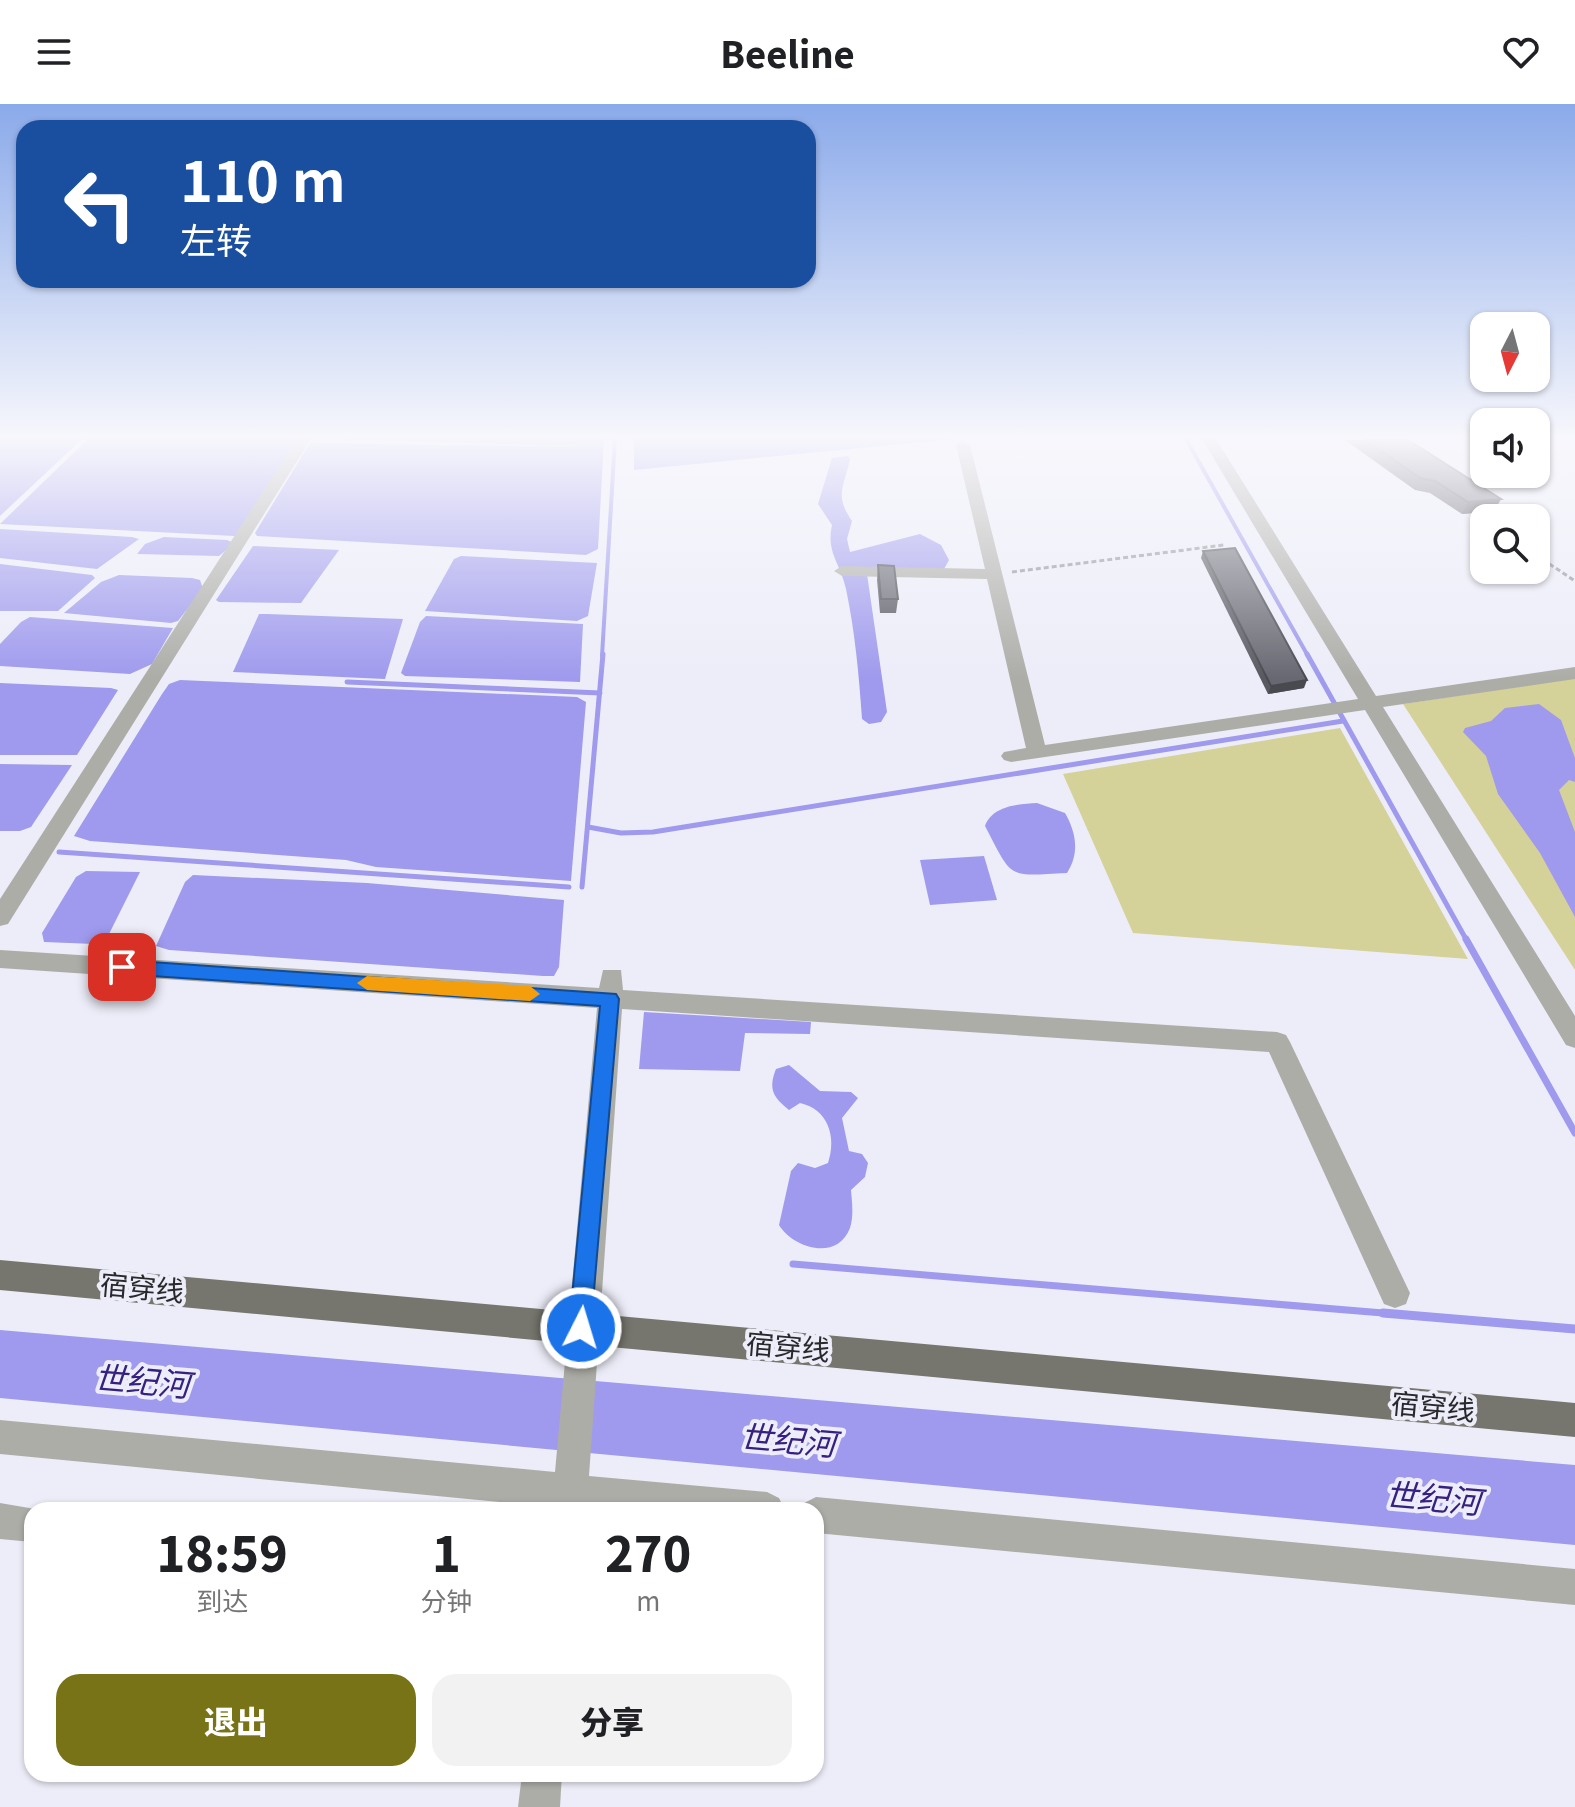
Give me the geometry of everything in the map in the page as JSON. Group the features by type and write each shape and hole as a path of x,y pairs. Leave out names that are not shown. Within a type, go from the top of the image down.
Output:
{"main road":[{"name":"宿穿线","path":"0,1275 1575,1420"}],"street":[{"path":"0,918 254,518"},
{"path":"981,518 1037,752"},
{"path":"1258,518 1575,1038"},
{"path":"842,571 994,574"},
{"path":"1011,756 1575,673"},
{"path":"0,959 611,988 1277,1042 1395,1293"},
{"path":"570,1501 581,1328 611,988"},
{"path":"0,1437 592,1502"},
{"path":"824,1516 1575,1587"},
{"path":"0,1521 24,1523"},
{"path":"539,1807 541,1782"}],"path":[{"path":"994,574 1224,545"},
{"path":"1550,564 1575,581"}],"shaded area":[{"path":"1575,678 1575,970 1403,704"},
{"path":"1340,728 1468,959 1133,933 1063,774"}],"water":[{"path":"6,518 247,518 235,536 0,524"},
{"path":"264,518 600,518 598,549 586,555 257,536 255,533"},
{"path":"828,518 852,521 847,539 850,552 920,534 941,545 949,560 944,569 867,574 887,712 881,722 869,724 862,719 852,621 846,589 832,550 832,525"},
{"path":"0,529 139,539 97,569 0,558"},
{"path":"164,537 234,543 219,556 137,554 145,544"},
{"path":"253,546 339,550 301,603 219,602 216,600"},
{"path":"461,556 597,563 588,616 577,621 425,611 454,559"},
{"path":"0,564 92,575 95,578 58,611 0,611"},
{"path":"119,575 192,578 200,580 203,589 178,621 171,623 64,613 101,582"},
{"path":"259,614 403,619 385,679 233,672"},
{"path":"426,616 583,624 580,682 405,676 401,673 420,622"},
{"path":"30,617 173,628 152,664 130,674 0,666 0,644"},
{"path":"180,680 577,697 586,702 571,881 376,867 346,860 90,841 74,836 162,694 169,684"},
{"path":"0,683 118,690 77,755 0,755"},
{"path":"1539,704 1561,720 1575,758 1575,782 1569,780 1559,790 1575,832 1575,917 1540,853 1498,794 1486,756 1463,732 1465,728 1491,721 1505,708"},
{"path":"0,764 72,765 31,827 20,831 0,831"},
{"path":"1037,803 1065,813 1069,820 1075,850 1067,873 1033,875 1014,871 1001,857 985,826 988,819 1000,810"},
{"path":"984,856 997,900 930,905 920,860"},
{"path":"86,871 140,872 108,936 94,944 44,942 42,933 76,877"},
{"path":"193,875 367,883 564,900 559,967 554,976 543,976 169,950 156,946 185,882"},
{"path":"644,1012 811,1022 810,1034 745,1033 740,1071 639,1069"},
{"path":"789,1065 820,1091 851,1092 858,1098 842,1118 849,1151 862,1154 868,1163 865,1177 851,1190 850,1228 844,1239 826,1248 804,1245 779,1225 791,1171 798,1163 815,1168 828,1163 831,1153 830,1134 824,1118 810,1106 800,1103 789,1110 776,1097 772,1082 776,1069"},
{"name":"世纪河","path":"0,1330 1575,1465 1575,1545 0,1398"}],"building":[{"path":"1235,548 1307,680 1271,686 1203,551"},
{"path":"878,565 894,566 898,599 881,599"}],"waterway":[{"path":"602,656 610,518"},
{"path":"1231,518 1308,656"},
{"path":"599,693 603,654"},
{"path":"1307,654 1467,941"},
{"path":"347,682 599,693"},
{"path":"582,887 599,693"},
{"path":"588,827 621,833 653,832 1343,721"},
{"path":"59,852 569,887"},
{"path":"1466,939 1575,1133"},
{"path":"793,1264 1407,1315"},
{"path":"1383,1313 1407,1315"},
{"path":"1407,1315 1575,1329"}],"slow traffic":[{"path":"367,983 530,994"}],"route":[{"path":"122,967 610,999 581,1328"}]}
